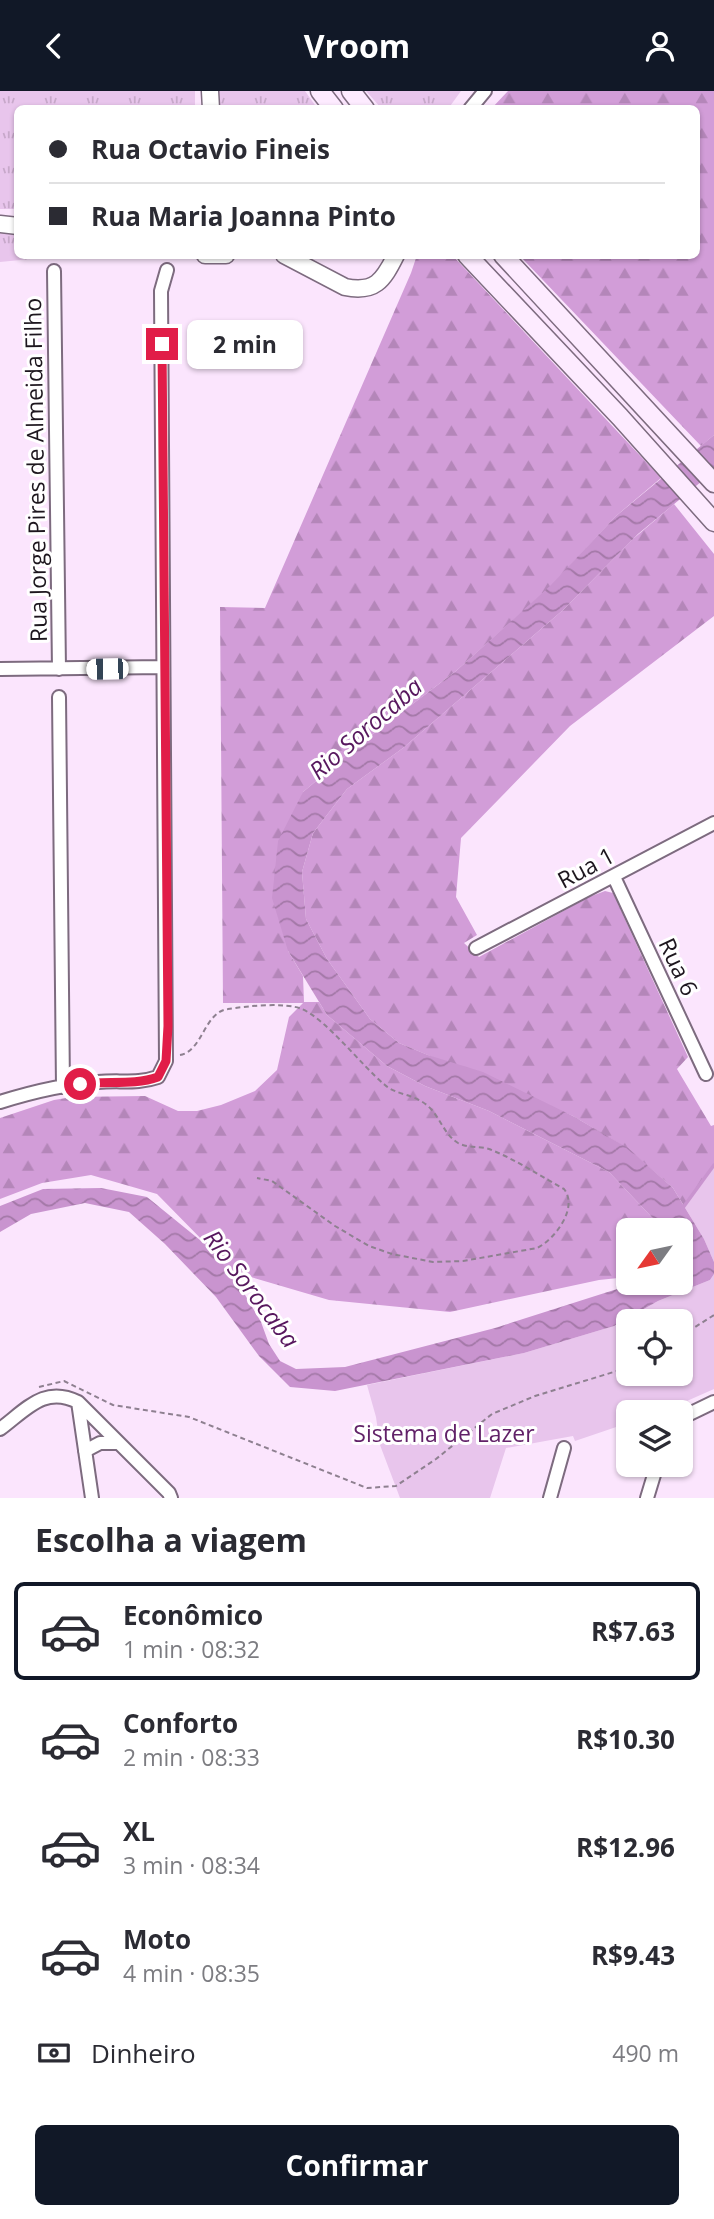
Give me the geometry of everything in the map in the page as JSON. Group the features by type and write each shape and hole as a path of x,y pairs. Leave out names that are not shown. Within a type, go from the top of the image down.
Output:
{"main road":[{"path":"320,91 331,105"},
{"path":"351,91 362,105"},
{"path":"471,259 620,417 714,522"},
{"path":"507,259 714,484"}],"street":[{"path":"473,105 485,91"},
{"path":"292,259 345,287 356,289 371,287 379,282 394,259"},
{"path":"0,1102 34,1091 97,1082 144,1082 158,1077 172,1058 168,1026 163,667 161,291 167,270"},
{"name":"Rua Jorge Pires de Almeida Filho","path":"54,271 59,670"},
{"path":"0,669 163,667"},
{"path":"59,697 63,1087"},
{"name":"Rua 1","path":"476,948 714,823"},
{"name":"Rua 6","path":"614,877 706,1074"},
{"path":"0,1429 40,1400 52,1395 65,1395 78,1402 171,1498"},
{"path":"78,1402 92,1498"},
{"path":"693,1412 714,1402"},
{"path":"85,1451 100,1443 117,1443"},
{"path":"550,1498 564,1448"},
{"path":"647,1498 653,1477"}],"path":[{"path":"172,1058 191,1050 213,1019 224,1009 279,1006 301,1009 315,1017 388,1088 421,1100 432,1110 454,1140 461,1145 487,1149 565,1189 570,1196 571,1206 548,1243 537,1248 463,1261 433,1262 392,1254 369,1246 335,1226 272,1181 257,1178"},
{"path":"693,1328 714,1315"},
{"path":"30,1392 41,1386 64,1381 113,1405 189,1417 367,1488 396,1486 492,1414 535,1396 616,1371"}],"green space":[{"path":"0,91 195,91 195,105 14,105 14,209 0,209"},
{"path":"219,91 305,91 315,105 220,105"},
{"path":"366,91 461,91 451,105 378,105"},
{"path":"508,91 714,91 714,435 701,446 523,259 700,259 700,105 495,105"},
{"path":"0,231 14,231 14,259 30,259 0,262"},
{"path":"416,259 456,259 661,478 616,516 551,586 456,671 360,744 303,792 288,951 303,976 304,1002 319,1002 327,1015 387,1066 425,1086 489,1111 609,1172 653,1218 616,1218 616,1278 450,1312 329,1300 227,1270 211,1249 157,1194 91,1175 42,1183 0,1199 0,1118 54,1100 72,1097 145,1096 178,1111 197,1111 221,1105 255,1091 277,1070 289,1017 303,1003 223,1003 220,607 265,608"},
{"path":"674,504 714,554 714,616 570,726 461,838 456,897 477,935 464,943 479,957 589,897 605,891 613,893 688,1057 677,1069 711,1126 714,1125 714,1165 684,1206 673,1188 627,1148 573,1116 399,1043 370,1019 327,959 306,919 302,872 313,833 347,789 403,748 563,610 633,539"},
{"path":"714,1165 714,1262 693,1218 684,1206"},
{"name":"Sistema de Lazer","path":"714,1274 714,1389 689,1400 616,1400 616,1427 575,1441 573,1436 506,1448 490,1498 400,1498 380,1445 367,1385 524,1353 616,1325 616,1386 693,1386 693,1309 644,1309 673,1295 693,1295 693,1287 710,1280"}],"water":[{"path":"714,435 714,471 638,534 563,610 403,748 347,789 313,833 302,872 306,919 327,959 370,1019 399,1043 483,1072 573,1116 628,1148 673,1188 691,1218 653,1218 609,1172 489,1111 425,1086 387,1066 327,1015 288,951 272,898 278,841 303,792 360,744 456,671 550,586 616,516"},
{"path":"101,1188 147,1197 211,1249 238,1283 280,1361 296,1369 345,1367 495,1328 616,1289 616,1295 673,1295 644,1309 616,1309 614,1326 524,1353 335,1391 290,1387 259,1356 216,1297 165,1244 129,1212 85,1203 31,1214 0,1232 0,1206 43,1189"},
{"path":"693,1221 714,1262 714,1274 710,1280 693,1287"}],"waterway":[{"path":"682,1209 714,1165"}],"route":[{"path":"80,1084 144,1082 158,1077 166,1061 168,1026 162,344"}],"water label":[{"name":"Rio Sorocaba","path":"366,729"},
{"name":"Rio Sorocaba","path":"251,1289"}]}
